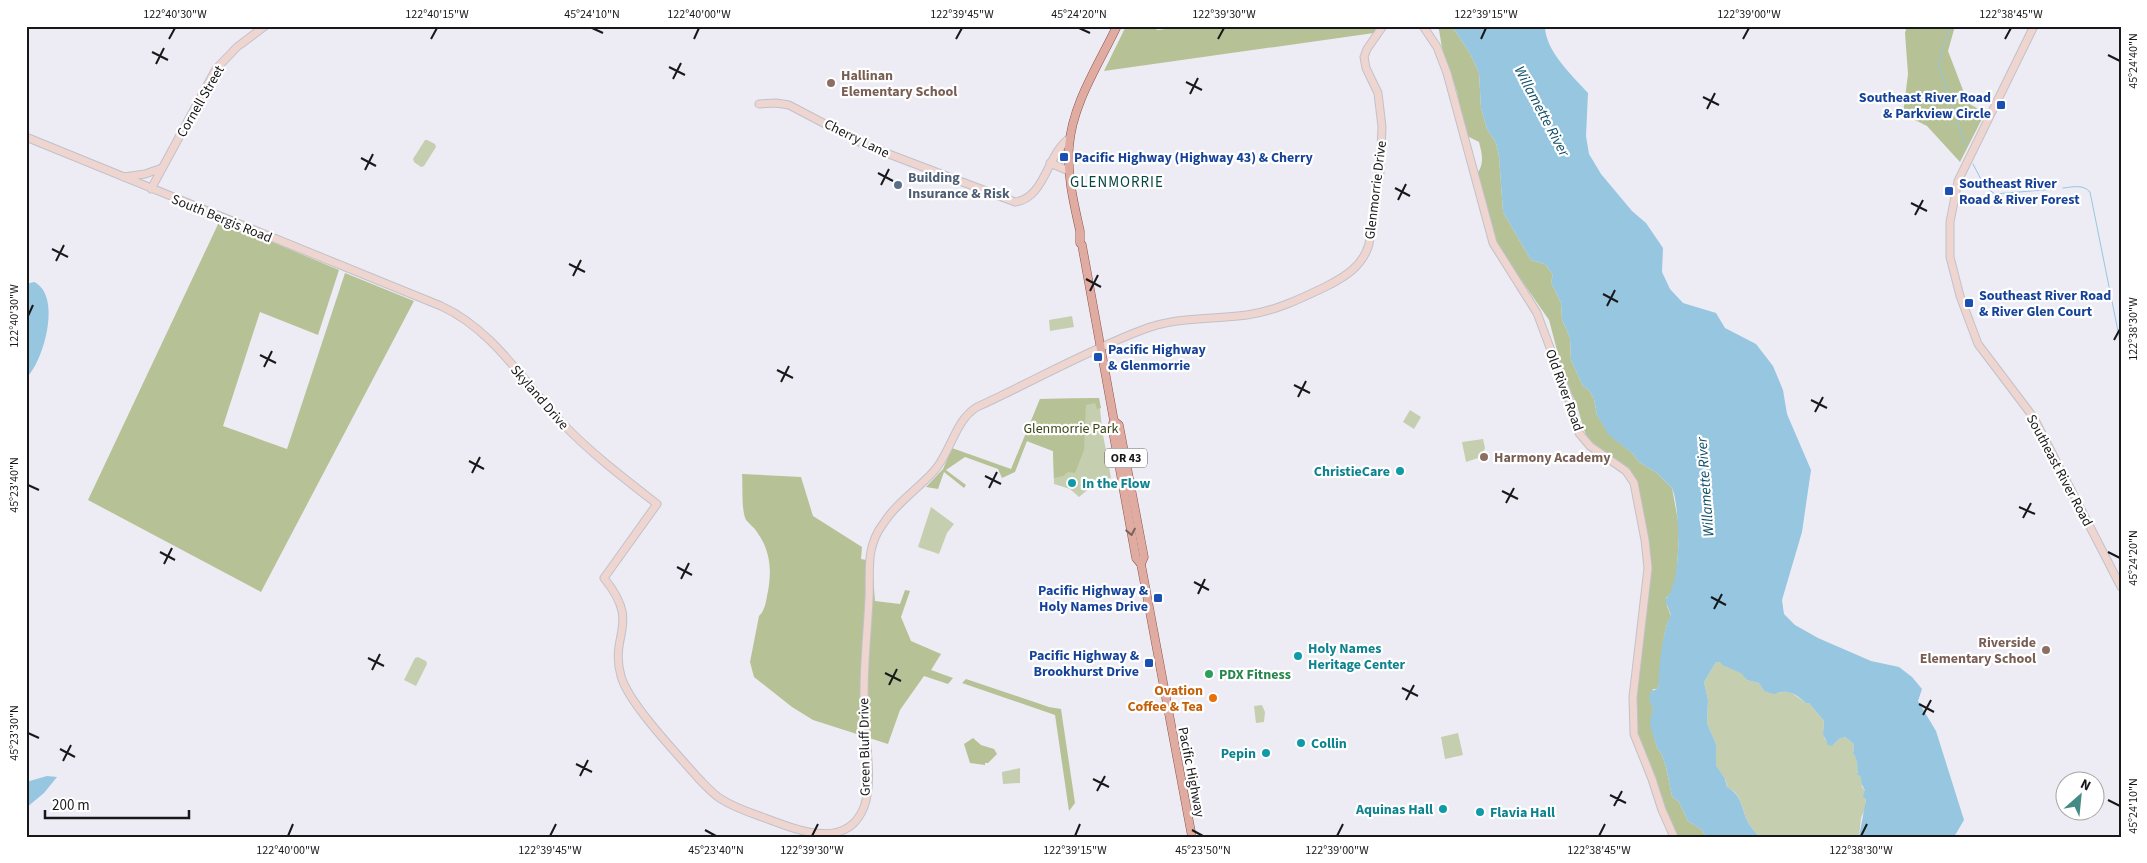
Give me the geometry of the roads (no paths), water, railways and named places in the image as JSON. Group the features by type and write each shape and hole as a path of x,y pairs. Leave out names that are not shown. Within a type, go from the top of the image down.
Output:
{"main road":[{"name":"Pacific Highway","path":"1117,26 1078,109 1070,138 1070,171 1080,231 1083,235 1084,242 1082,245 1114,421 1112,426 1124,498 1136,558 1141,564 1192,837"}],"street":[{"name":"Cornell Street","path":"151,189 216,70 237,46 265,26"},
{"name":"Glenmorrie Drive","path":"916,488 938,466 970,411 1141,330 1172,321 1247,315 1274,309 1296,301 1335,282 1355,268 1366,254 1369,244 1382,147 1382,119 1378,93 1366,68 1364,58 1367,49 1383,26"},
{"name":"Old River Road","path":"1423,26 1437,47 1447,72 1493,243 1537,313 1565,386 1579,433 1590,446 1626,471 1634,483 1645,540 1648,568 1633,697 1634,729 1637,745 1674,837"},
{"name":"Southeast River Road","path":"2034,26 1958,181 1951,217 1950,257 1960,296 1978,344 2034,418 2121,587"},
{"name":"Cherry Lane","path":"759,104 776,103 789,105 865,145 1011,202 1022,201 1030,197 1050,163 1070,138"},
{"name":"South Bergis Road","path":"26,137 419,297"},
{"path":"1050,163 1070,171"},
{"path":"124,177 145,174 162,168"},
{"name":"Skyland Drive","path":"419,297 452,311 478,329 498,348 566,426 657,504 604,578"},
{"name":"Green Bluff Drive","path":"604,578 617,596 624,615 618,656 623,684 635,703 699,778 720,799 735,807 809,832 834,833 844,830 855,821 864,808 867,796 863,691 871,551 884,522 916,488"}],"water":[{"name":"Willamette River","path":"1452,26 1545,26 1546,35 1555,54 1588,93 1586,136 1589,154 1601,174 1632,211 1646,223 1663,248 1662,272 1670,289 1683,303 1716,313 1725,328 1756,344 1773,366 1783,390 1787,414 1811,470 1802,532 1782,600 1784,614 1795,625 1818,638 1871,661 1899,667 1912,677 1922,689 1918,701 1936,731 1964,820 1954,837 1859,837 1866,800 1863,796 1865,790 1861,784 1861,777 1857,774 1857,761 1853,754 1854,744 1845,737 1839,739 1832,746 1828,745 1823,734 1824,721 1809,703 1788,692 1774,694 1764,691 1759,683 1747,680 1741,673 1724,666 1720,662 1716,662 1704,682 1708,700 1707,723 1716,744 1716,765 1725,779 1727,787 1739,799 1746,819 1759,837 1706,837 1702,830 1688,821 1679,802 1672,796 1666,767 1662,755 1657,748 1650,725 1653,710 1649,699 1651,691 1659,686 1657,683 1659,681 1662,647 1668,620 1671,615 1665,600 1671,592 1677,566 1678,518 1674,494 1672,488 1657,473 1639,462 1633,454 1609,435 1597,415 1594,399 1589,390 1583,386 1571,360 1570,338 1562,319 1561,303 1551,282 1553,275 1545,264 1531,260 1503,212 1499,156 1496,143 1487,129 1481,108 1479,73 1471,55"},
{"path":"34,282 42,289 47,300 49,313 44,343 33,369 27,377 26,284"},
{"path":"47,776 57,777 44,793 26,808 26,782"}],"waterway":[{"path":"1951,26 1942,49 1939,66 1965,145"},
{"path":"1973,164 1985,187 1995,194 2055,189"},
{"path":"2063,188 2081,187 2090,192 2121,346"}],"place":[{"name":"Hallinan Elementary School","path":"831,83"},
{"name":"Southeast River Road & Parkview Circle","path":"2001,105"},
{"name":"Pacific Highway (Highway 43) & Cherry","path":"1064,157"},
{"name":"Building Insurance & Risk","path":"898,185"},
{"name":"Southeast River Road & River Forest","path":"1949,191"},
{"name":"Southeast River Road & River Glen Court","path":"1969,303"},
{"name":"Pacific Highway & Glenmorrie","path":"1098,357"},
{"name":"Harmony Academy","path":"1484,457"},
{"name":"ChristieCare","path":"1400,471"},
{"name":"In the Flow","path":"1072,483"},
{"name":"Pacific Highway & Holy Names Drive","path":"1158,598"},
{"name":"Riverside Elementary School","path":"2046,650"},
{"name":"Holy Names Heritage Center","path":"1298,656"},
{"name":"Pacific Highway & Brookhurst Drive","path":"1149,663"},
{"name":"PDX Fitness","path":"1209,674"},
{"name":"Ovation Coffee & Tea","path":"1213,698"},
{"name":"Collin","path":"1301,743"},
{"name":"Pepin","path":"1266,753"},
{"name":"Aquinas Hall","path":"1443,809"},
{"name":"Flavia Hall","path":"1480,812"}],"district":[{"name":"GLENMORRIE","path":"1117,182"}],"park label":[{"name":"Glenmorrie Park","path":"1071,428"}]}
